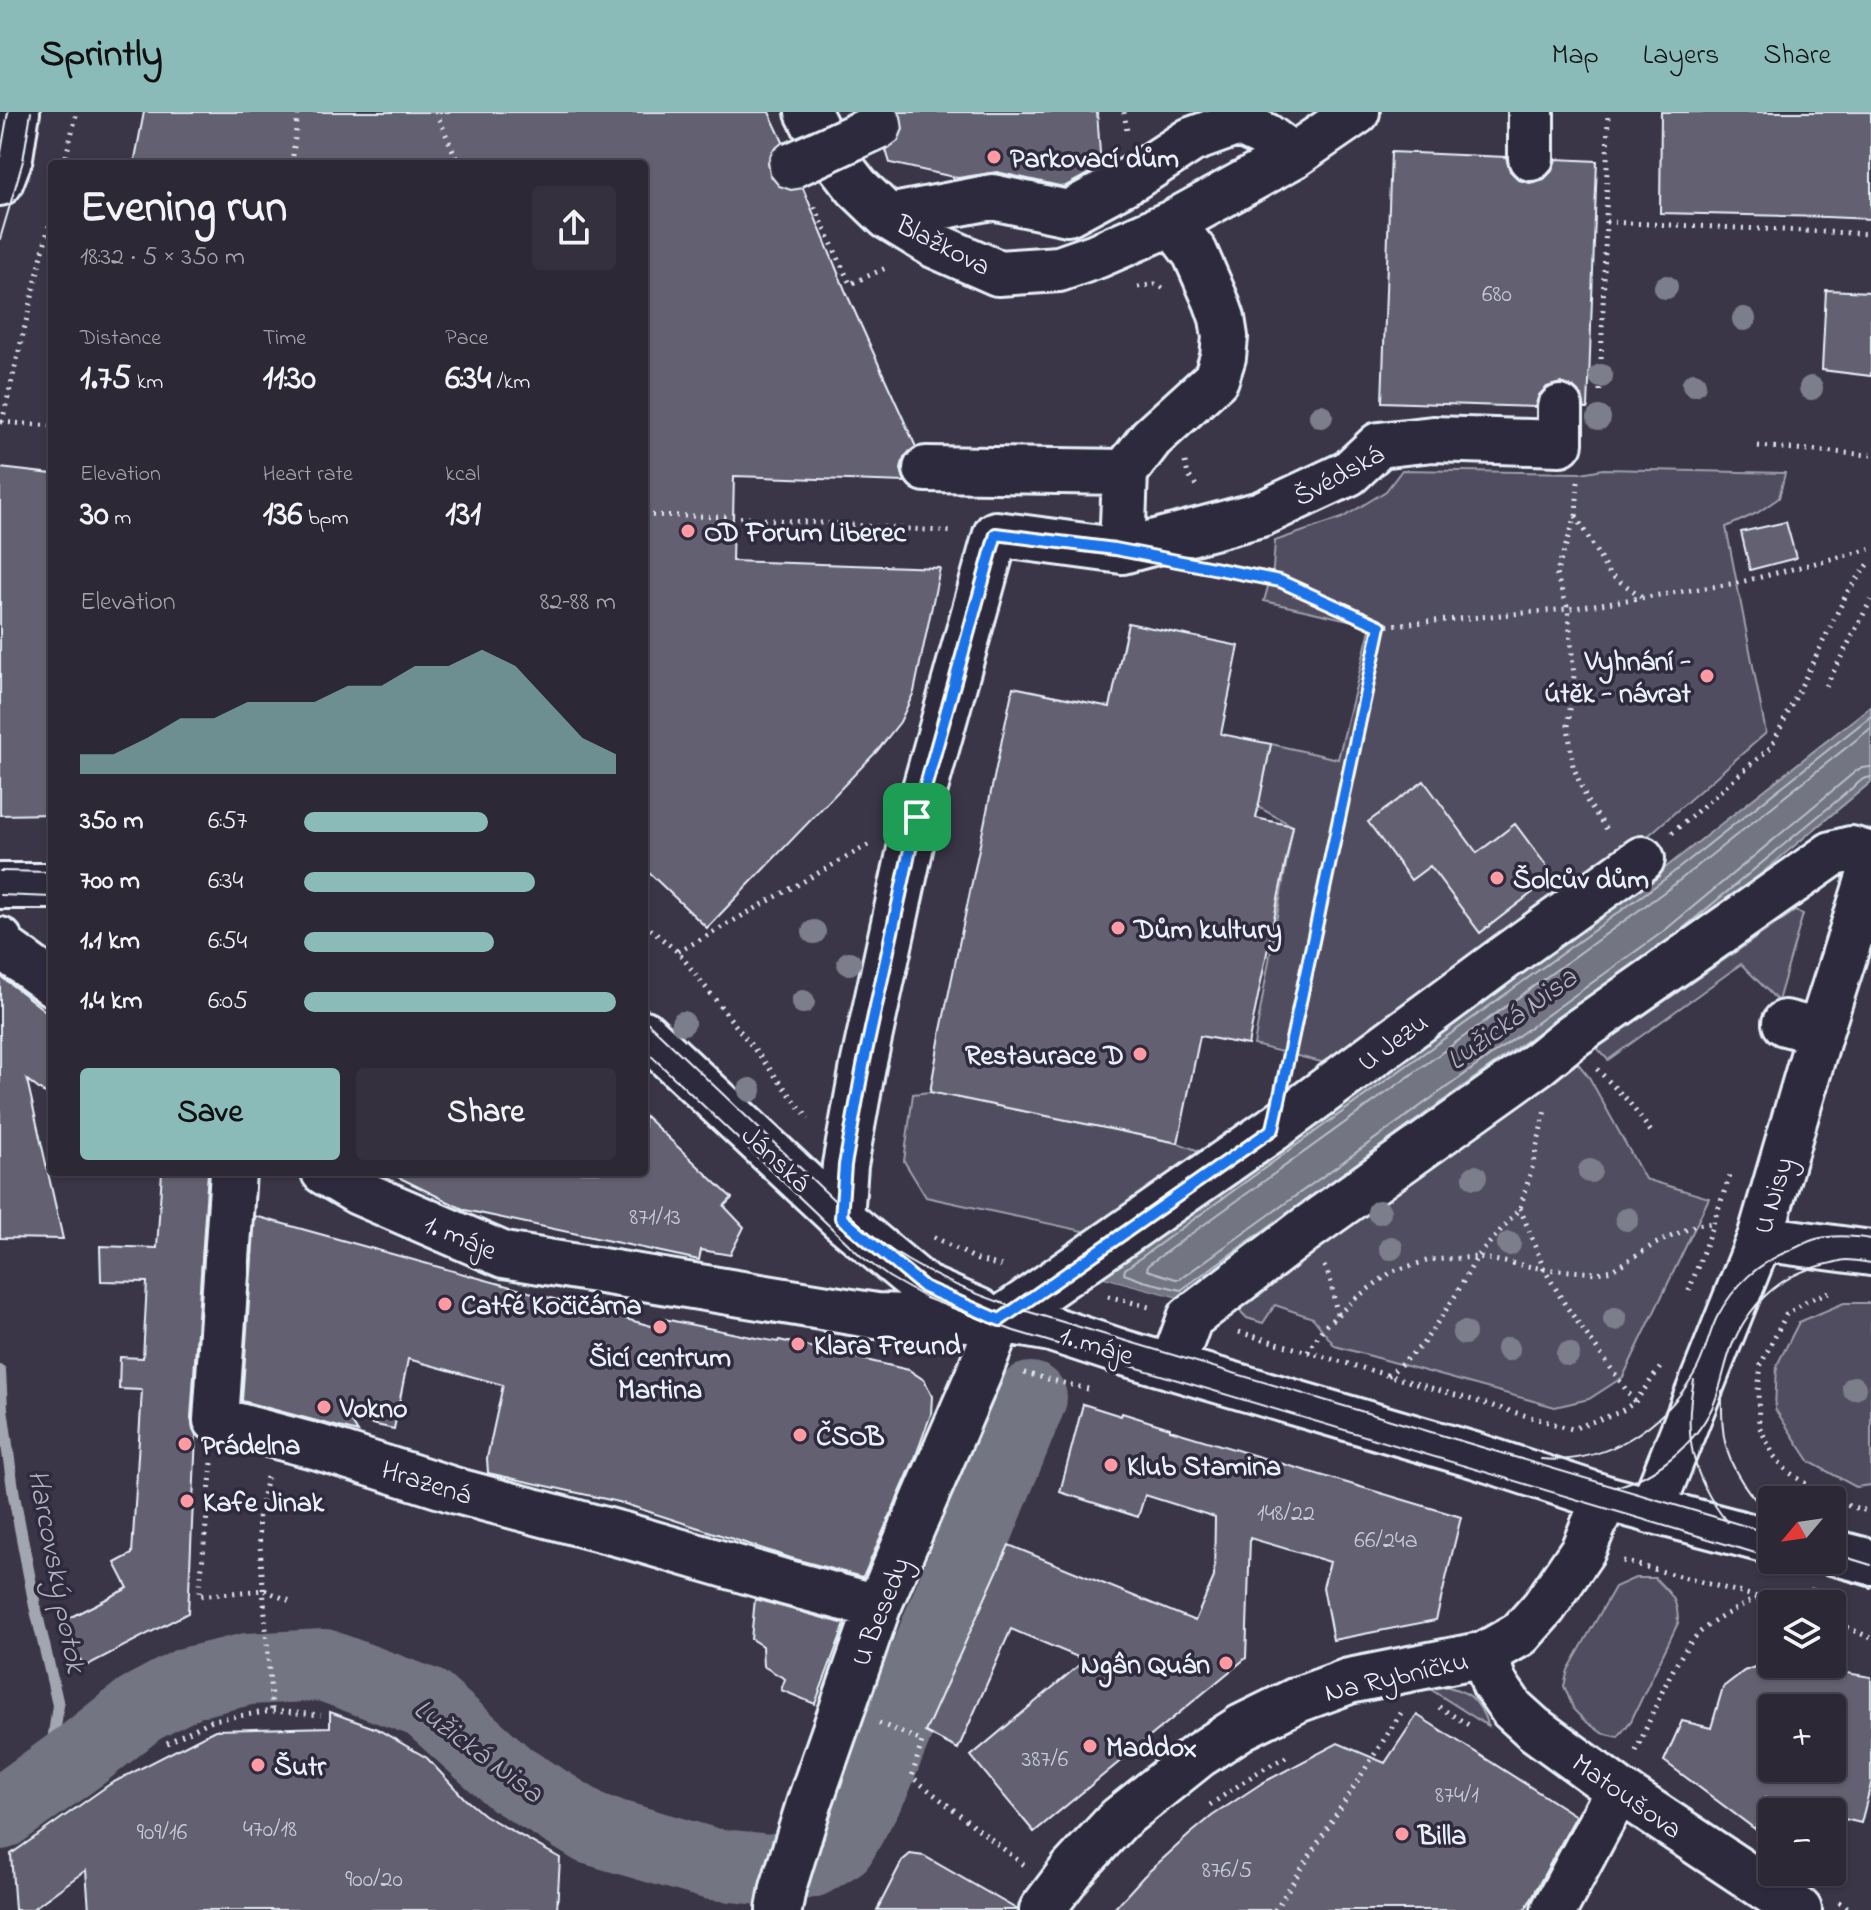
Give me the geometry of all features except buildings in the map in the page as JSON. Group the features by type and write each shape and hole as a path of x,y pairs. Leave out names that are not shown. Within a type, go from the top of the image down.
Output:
{"street":[{"path":"0,183 10,157 17,112"},
{"name":"Blažkova","path":"808,112 835,159 857,187 888,217 934,245 998,273 1059,269 1172,223 1293,156 1357,112"},
{"path":"1531,112 1531,158"},
{"path":"888,217 992,197 1068,213 1133,178 1191,140 1238,123 1266,136 1293,156"},
{"path":"793,165 878,126"},
{"path":"1122,551 1125,472 1151,438 1216,379 1223,357 1225,337 1216,301 1195,253 1172,223"},
{"name":"Švédská","path":"996,534 1122,551 1261,514 1349,473 1379,445 1574,432"},
{"path":"926,469 1125,472"},
{"path":"841,1218 845,1165 863,1066 917,817 996,534"},
{"path":"1172,1367 1190,1318 1305,1230 1571,1037 1832,854 1851,849 1871,855"},
{"name":"U Jezu","path":"1000,1320 1273,1129 1638,862"},
{"name":"U Nisy","path":"1651,1511 1760,1238 1803,1028 1871,871"},
{"path":"0,886 48,886"},
{"path":"0,940 4,948 48,980"},
{"name":"Jánská","path":"648,1037 841,1218 924,1287 1000,1320"},
{"path":"216,1420 233,1176"},
{"name":"1. máje","path":"331,1176 358,1192 504,1255 876,1316 1000,1320 1051,1329 1491,1460 1605,1498 1758,1538"},
{"path":"1760,1238 1871,1253"},
{"name":"U Besedy","path":"781,1899 810,1801 878,1607 1000,1320"},
{"name":"Hrazená","path":"216,1420 276,1435 457,1491 878,1607"},
{"name":"Na Rybníčku","path":"1042,1910 1072,1870 1119,1819 1199,1755 1242,1727 1297,1700 1349,1681 1485,1654 1520,1634 1544,1607 1583,1550 1605,1498"},
{"path":"1846,1556 1871,1562"},
{"name":"Matoušova","path":"1485,1654 1494,1683 1512,1709 1533,1728 1618,1790 1799,1910"},
{"path":"1554,1910 1618,1790"}],"path":[{"path":"65,160 77,112"},
{"path":"292,160 298,112"},
{"path":"436,112 457,160"},
{"path":"1608,112 1606,222 1574,432 1576,516 1556,574 1568,609 1574,676 1568,726 1573,766 1588,803 1638,862 1771,747 1848,591 1871,561"},
{"path":"1606,222 1871,234"},
{"path":"48,229 1,422 48,426"},
{"path":"850,284 890,266"},
{"path":"1758,446 1871,455"},
{"path":"648,515 732,517 996,534"},
{"path":"1576,516 1609,574 1642,597"},
{"path":"1220,570 1280,581 1380,626 1568,609 1737,583 1871,549"},
{"path":"1826,686 1870,603"},
{"path":"1273,1129 1380,626"},
{"path":"678,952 917,817"},
{"path":"648,927 678,952 845,1165"},
{"path":"1388,1376 1422,1345 1477,1257 1520,1208 1553,1085 1551,1075 1539,1063"},
{"path":"1601,1073 1628,1101 1652,1133"},
{"path":"1103,1295 1572,1429 1620,1412 1635,1402 1566,1306 1544,1269 1520,1208"},
{"path":"1308,1352 1323,1328 1357,1297 1393,1271 1430,1260 1477,1257 1585,1273 1612,1270 1655,1244 1696,1225 1713,1223"},
{"path":"929,1235 978,1260 1054,1281"},
{"path":"1809,1486 1787,1471 1774,1456 1759,1426 1761,1364 1786,1315 1808,1300 1835,1289"},
{"path":"216,1420 199,1596 264,1590 290,1601"},
{"path":"272,1711 258,1518 276,1435"},
{"path":"1846,1505 1871,1512"},
{"path":"1619,1572 1628,1563 1758,1598"},
{"path":"1618,1790 1680,1657 1699,1633 1758,1598"},
{"path":"1846,1627 1871,1638"},
{"path":"1275,1910 1409,1702"},
{"path":"167,1743 212,1720 272,1711 321,1715"},
{"path":"879,1723 922,1741 912,1777 1027,1867"},
{"path":"1205,1808 1258,1772 1297,1751"}],"shaded area":[{"path":"1603,469 1785,473 1779,498 1757,513 1726,527 1766,733 1649,835 1341,1067 1254,1045 1293,826 1258,807 1271,744 1338,759 1371,625 1264,601 1273,569 1275,541 1342,518 1386,491 1402,470 1581,473"},
{"path":"1795,911 1803,914 1778,1001 1741,964 1608,1060 1597,1048"},
{"path":"1576,1061 1589,1077 1645,1179 1709,1198 1623,1377 1589,1399 1555,1407 1335,1346 1313,1318 1275,1305 1263,1323 1247,1318 1240,1311 1246,1300 1261,1295 1308,1254"},
{"path":"930,1092 1178,1143 1207,1154 1092,1233 926,1197 904,1161 913,1094"},
{"path":"1844,1303 1871,1303 1871,1485 1856,1487 1810,1462 1775,1409 1777,1365 1799,1322"},
{"path":"1635,1578 1655,1578 1666,1589 1677,1608 1678,1623 1631,1721 1618,1737 1602,1733 1584,1720 1574,1710 1564,1686 1568,1670 1615,1587"},
{"path":"1440,1685 1471,1697 1488,1726 1427,1687"}],"water":[{"path":"1871,706 1871,782 1675,945 1182,1299 1100,1277 1660,872"}],"pier":[{"path":"1100,1277 1182,1299 1178,1303 1097,1279"}],"waterway":[{"name":"Harcovský potok","path":"0,1371 14,1496 58,1705 48,1779"},
{"name":"Lužická Nisa","path":"0,1814 140,1709 189,1683 248,1669 324,1665 426,1703 511,1779 592,1829 712,1864 770,1870 811,1862 840,1844 875,1781 1031,1398"}],"tram line":[{"path":"0,158 8,112"},
{"path":"0,239 23,161 31,112"},
{"path":"0,871 48,872"},
{"path":"0,895 48,897"},
{"path":"648,1023 875,1239 943,1279 1016,1308 1758,1530"},
{"path":"648,1053 862,1257 926,1298 1014,1331 1758,1554"},
{"path":"1541,1459 1587,1456 1609,1449 1630,1439 1666,1411 1694,1374 1717,1317 1732,1294 1769,1261 1816,1239 1843,1236 1871,1239"},
{"path":"1615,1487 1659,1467 1695,1435 1712,1408 1730,1351 1741,1328 1759,1301 1770,1291 1811,1268 1844,1260 1871,1263"},
{"path":"1694,1380 1690,1419 1693,1455 1706,1489 1727,1522"},
{"path":"1722,1391 1725,1442 1737,1473 1758,1502"},
{"path":"1846,1557 1871,1565"},
{"path":"1824,1574 1871,1588"}],"place":[{"name":"Parkovací dům","path":"994,157"},
{"name":"OD Forum Liberec","path":"688,531"},
{"name":"Vyhnání - útěk - návrat","path":"1707,676"},
{"name":"Šolcův dům","path":"1497,878"},
{"name":"Dům kultury","path":"1118,928"},
{"name":"Restaurace D","path":"1140,1054"},
{"name":"Catfé Kočičárna","path":"445,1304"},
{"name":"Šicí centrum Martina","path":"660,1327"},
{"name":"Klara Freund","path":"798,1344"},
{"name":"Vokno","path":"324,1407"},
{"name":"ČSOB","path":"800,1435"},
{"name":"Prádelna","path":"185,1444"},
{"name":"Klub Stamina","path":"1111,1465"},
{"name":"Kafe Jinak","path":"187,1501"},
{"name":"Ngân Quán","path":"1226,1663"},
{"name":"Maddox","path":"1090,1746"},
{"name":"Šutr","path":"258,1765"},
{"name":"Billa","path":"1402,1834"}],"route":[{"path":"996,534 1115,549 1280,581 1380,626 1273,1129 1000,1320 924,1287 841,1218 845,1165 863,1066 917,817 996,534"}]}
